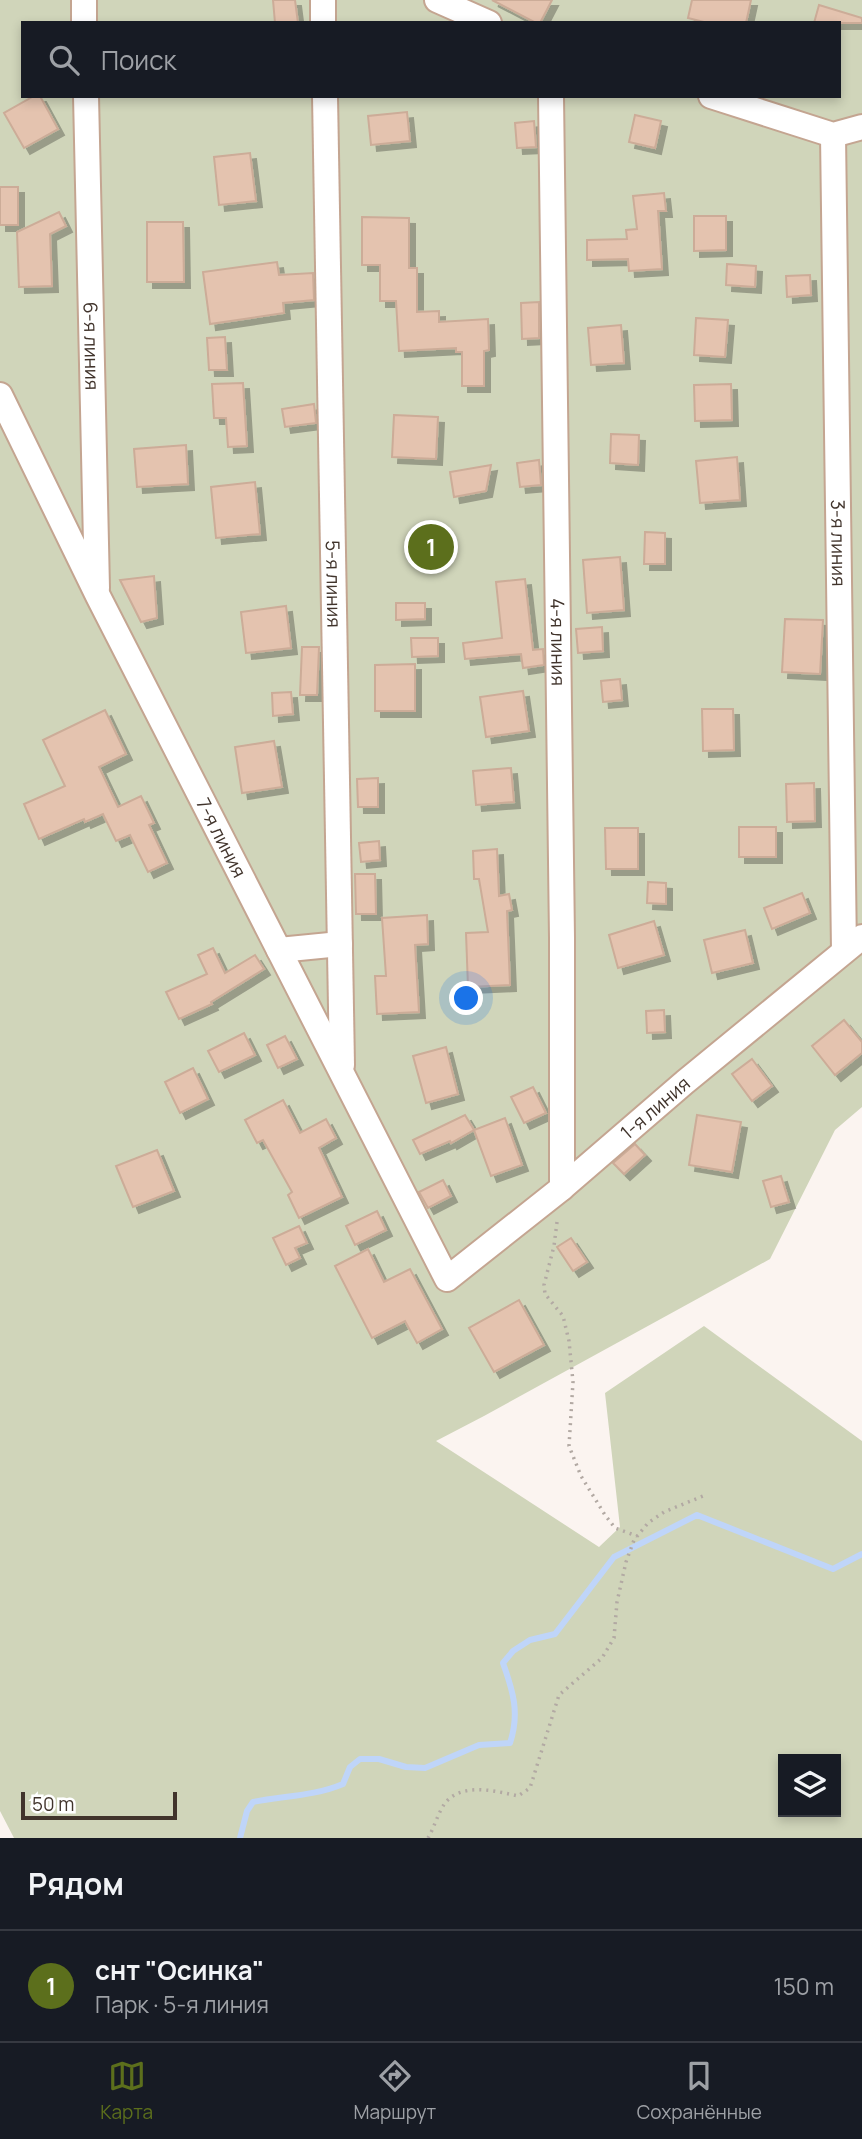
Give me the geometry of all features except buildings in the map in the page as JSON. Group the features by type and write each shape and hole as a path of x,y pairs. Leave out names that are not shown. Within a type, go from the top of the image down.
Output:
{"street":[{"path":"84,0 85,21"},
{"path":"323,0 323,21"},
{"path":"437,0 484,21"},
{"name":"6-я линия","path":"86,98 98,596"},
{"name":"5-я линия","path":"325,98 342,1073"},
{"name":"4-я линия","path":"551,98 562,938 557,1192"},
{"path":"717,98 833,135 862,127"},
{"name":"3-я линия","path":"833,135 853,944"},
{"name":"7-я линия","path":"0,395 98,596 447,1279"},
{"path":"279,950 340,944"},
{"name":"1-я линия","path":"447,1279 557,1192 685,1082 853,944"}],"path":[{"path":"557,1192 557,1226 544,1285 545,1294 563,1316 569,1341 573,1382 569,1446 580,1475 605,1515 615,1528 637,1536"},
{"path":"428,1838 445,1803 463,1791 494,1790 518,1796 530,1788 559,1695 602,1658 614,1638 626,1562 637,1536 648,1522 664,1512 703,1496"}],"green space":[{"path":"0,0 862,0 862,1107 835,1130 770,1259 436,1441 599,1547 620,1527 605,1393 704,1326 862,1441 862,1838 14,1838 0,1811"}],"waterway":[{"path":"240,1838 247,1811 253,1802 310,1793 343,1784 350,1767 360,1759 379,1759 406,1767 425,1768 479,1745 510,1743 515,1712 503,1663 513,1651 530,1640 555,1634 614,1557 697,1515 833,1569 862,1554"}],"place":[{"name":"снт \"Осинка\"","path":"431,547"}]}
